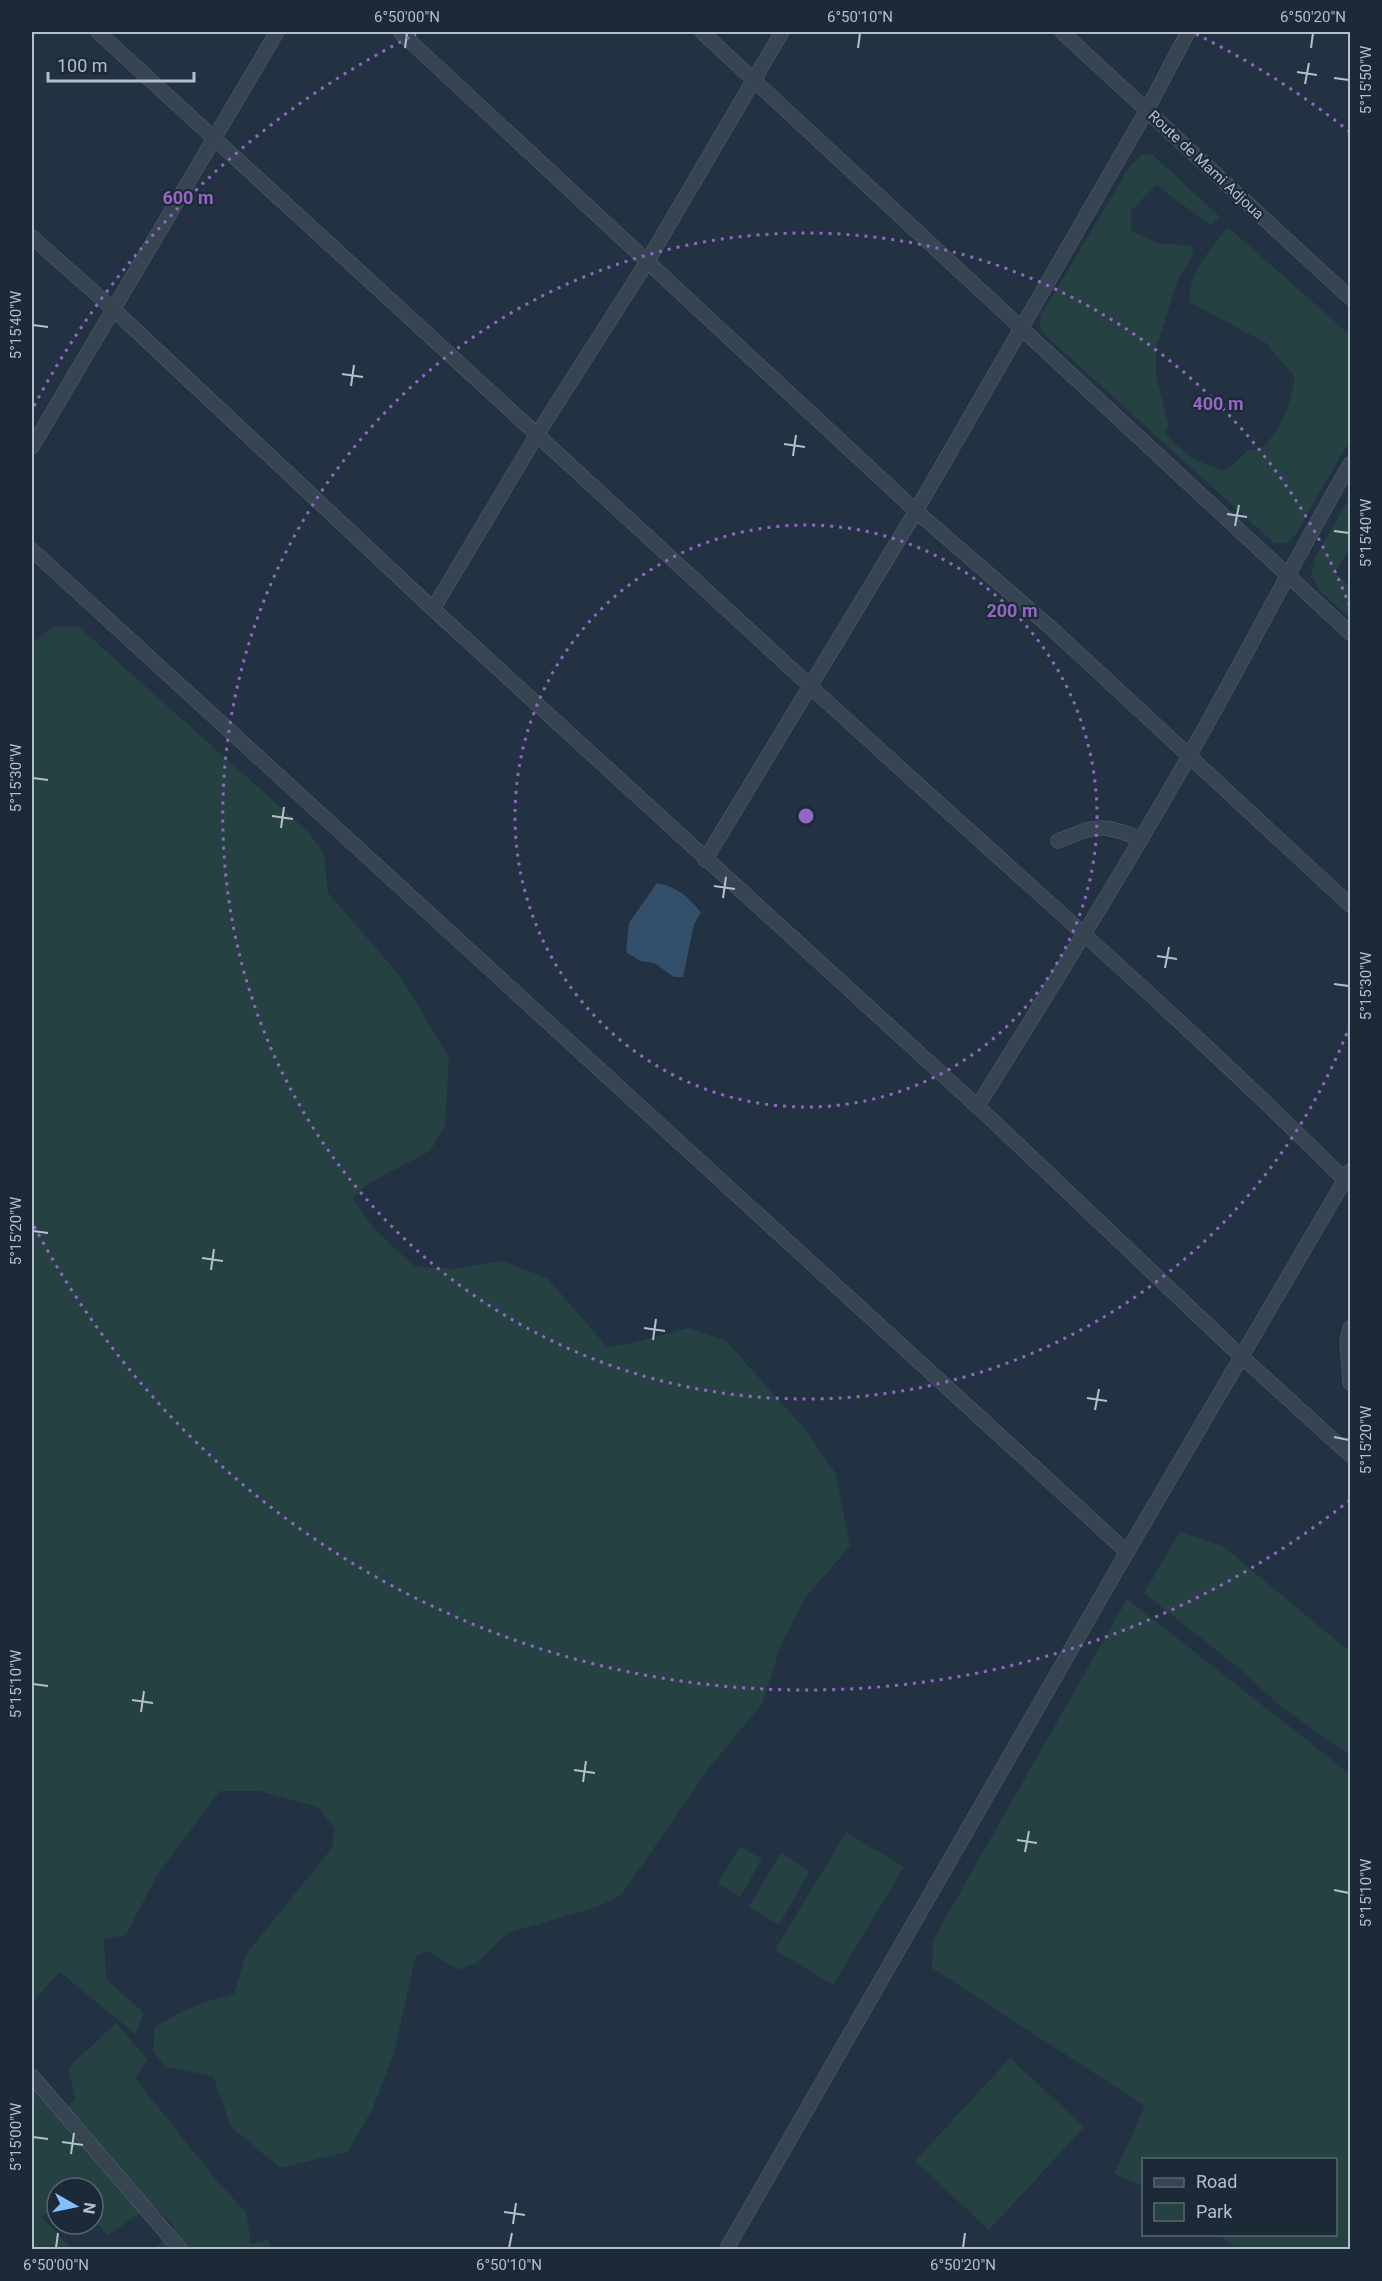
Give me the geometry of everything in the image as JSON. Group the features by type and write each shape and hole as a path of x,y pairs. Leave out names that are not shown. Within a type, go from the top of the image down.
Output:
{"street":[{"path":"98,32 1349,1179 1127,1552 726,2250"},
{"path":"32,447 277,32"},
{"path":"400,32 916,511 1051,628 1188,758 1350,905"},
{"path":"702,32 1350,633"},
{"path":"433,609 538,433 647,262 782,32"},
{"name":"Route de Mami Adjoua","path":"1062,32 1350,298"},
{"path":"705,860 916,511 1147,110 1188,32"},
{"path":"32,237 112,308 705,860 977,1107 1350,1455"},
{"path":"977,1107 1084,934 1188,758 1286,576 1350,464"},
{"path":"32,550 1127,1552"},
{"path":"1058,841 1086,830 1110,827 1140,839"},
{"path":"1350,1328 1347,1342 1350,1383"},
{"path":"32,2076 181,2250"}],"green space":[{"path":"1143,154 1153,155 1220,217 1211,225 1157,184 1131,211 1131,231 1158,243 1192,246 1193,255 1178,279 1156,348 1156,376 1169,426 1165,433 1178,447 1200,462 1226,471 1248,450 1261,449 1275,433 1288,407 1293,387 1295,377 1266,343 1189,302 1197,271 1228,227 1350,335 1350,440 1295,535 1287,543 1274,543 1045,335 1040,326 1041,315 1128,169"},
{"path":"1350,497 1350,547 1335,572 1350,587 1350,618 1321,592 1311,576 1315,558"},
{"path":"54,626 79,627 307,831 324,853 328,893 401,977 449,1058 445,1126 430,1151 369,1183 353,1198 373,1228 415,1267 453,1269 503,1261 547,1278 607,1347 629,1344 688,1328 726,1341 804,1428 836,1474 850,1546 805,1598 782,1642 762,1704 709,1768 622,1894 600,1906 508,1933 477,1963 458,1970 429,1951 416,1955 393,2056 372,2110 347,2152 280,2168 231,2127 213,2076 165,2067 153,2051 155,2027 193,2007 234,1994 246,1954 332,1848 334,1828 318,1807 260,1791 220,1791 156,1877 126,1935 104,1939 106,1979 144,2013 135,2034 60,1972 32,2002 32,643"},
{"path":"1180,1532 1223,1546 1350,1652 1350,1755 1280,1706 1240,1669 1144,1593"},
{"path":"1127,1599 1350,1774 1350,2249 1238,2249 1219,2236 1337,2236 1337,2158 1142,2158 1142,2186 1114,2174 1145,2106 932,1968 933,1940"},
{"path":"846,1832 904,1867 833,1985 775,1950"},
{"path":"740,1846 762,1859 740,1897 718,1884"},
{"path":"781,1853 810,1871 779,1925 749,1907"},
{"path":"116,2023 147,2059 135,2078 216,2180 246,2212 251,2244 267,2240 273,2249 155,2249 175,2227 152,2205 108,2235 105,2232 105,2176 45,2176 45,2216 41,2216 45,2220 45,2236 60,2236 72,2249 32,2249 32,2084 63,2111 75,2099 68,2068"},
{"path":"1010,2058 1084,2127 989,2230 915,2161"}],"water":[{"path":"657,883 671,887 682,894 701,913 694,924 683,977 674,977 654,963 640,961 626,952 629,923"}]}
